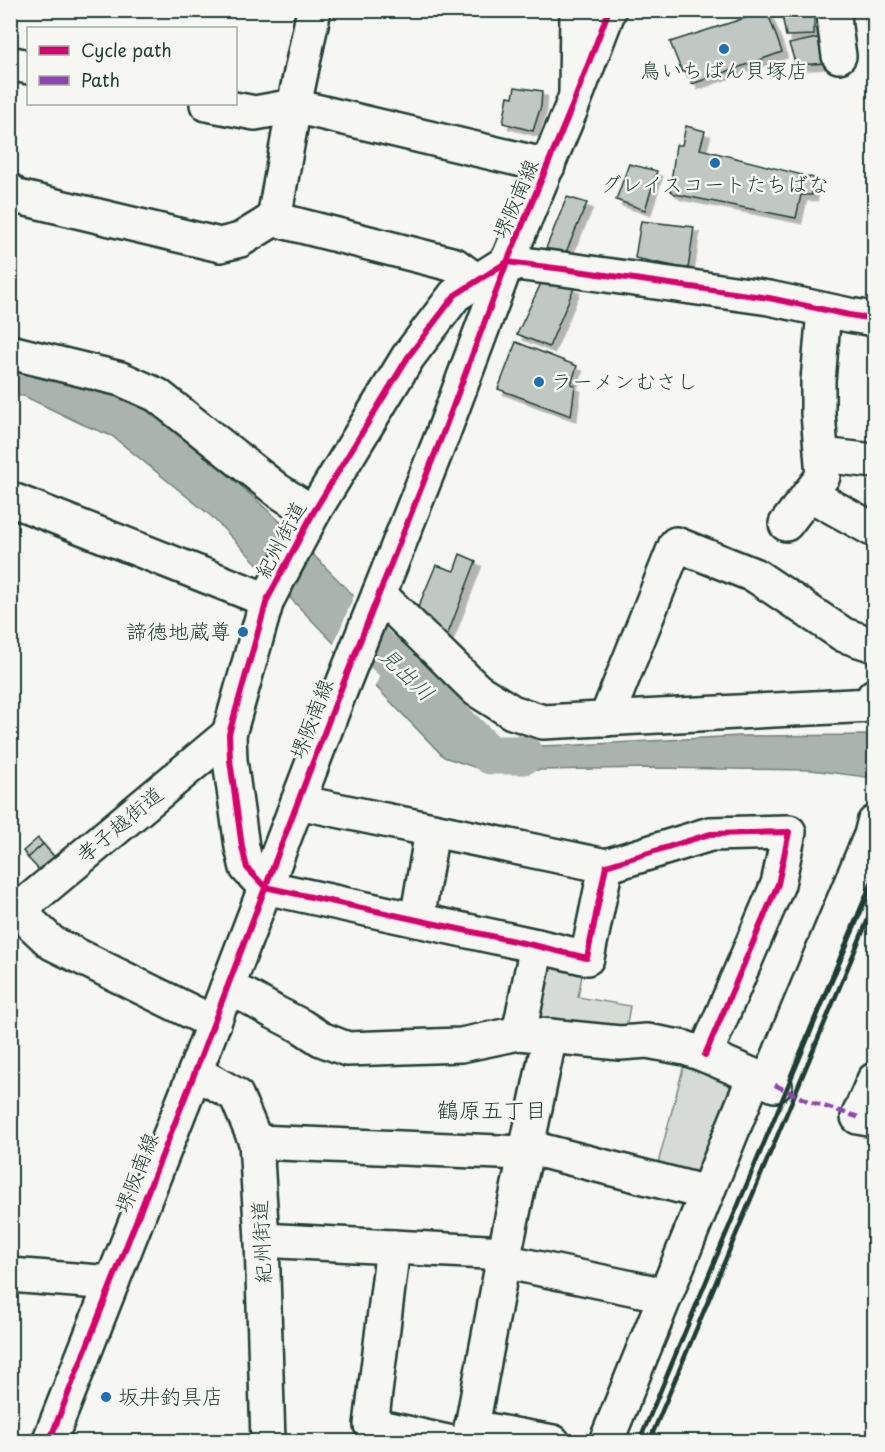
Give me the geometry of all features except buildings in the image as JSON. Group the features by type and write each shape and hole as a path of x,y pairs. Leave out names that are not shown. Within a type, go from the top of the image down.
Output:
{"street":[{"path":"274,219 314,10"},
{"path":"576,96 577,10"},
{"name":"堺阪南線","path":"49,1442 442,436 507,262 548,166 609,10"},
{"path":"834,10 839,56"},
{"path":"10,63 27,67"},
{"path":"212,105 255,113 294,106 548,166"},
{"path":"10,191 14,196 220,245 240,240 274,219 455,266 477,281"},
{"path":"507,262 769,298 874,319"},
{"name":"紀州街道","path":"264,887 247,868 242,847 230,759 229,734 270,594 310,520 408,357 455,295 507,262"},
{"path":"786,524 824,476 818,413 818,381 824,310"},
{"path":"10,352 121,379 157,395 277,490 310,520"},
{"path":"822,455 874,461"},
{"path":"809,494 874,530"},
{"path":"10,499 270,594"},
{"path":"606,719 676,544 756,576 844,635 874,645"},
{"path":"377,598 477,690 512,712 543,722 871,705 874,696"},
{"name":"孝子越街道","path":"14,914 229,734"},
{"path":"298,802 606,866 710,834 789,832 778,884 705,1055"},
{"path":"606,1442 707,1192 766,1082 871,835 874,823"},
{"path":"417,920 432,831"},
{"path":"264,887 587,958 606,866"},
{"path":"14,914 52,943 214,1023"},
{"path":"463,1437 526,1150 535,1034 537,946"},
{"path":"227,988 248,997 321,1039 347,1049 461,1045 535,1034 620,1043 647,1041 686,1048 766,1082"},
{"name":"紀州街道","path":"195,1072 236,1095 256,1142 262,1240 268,1442"},
{"path":"874,1080 858,1117 874,1120"},
{"path":"256,1142 526,1150 707,1192"},
{"path":"262,1240 393,1247 504,1257 666,1295"},
{"path":"393,1247 371,1425 463,1437 553,1442"},
{"path":"10,1275 112,1284"}],"shaded area":[{"path":"547,960 583,970 578,997 630,1006 625,1034 537,1022"},
{"path":"685,1061 728,1072 735,1104 704,1183 656,1171"}],"water":[{"name":"見出川","path":"11,370 101,389 165,417 284,525 408,651 414,694 453,734 493,747 739,736 874,735 874,778 811,770 648,768 486,771 444,757 211,516 112,436 24,396 11,395"}],"pier":[{"path":"355,593 397,635 374,689 333,646"}],"waterway":[{"name":"見出川","path":"373,643 490,755 524,755"}],"railway":[{"path":"639,1442 874,880"},
{"path":"649,1442 874,905"}],"marked path":[{"path":"775,1085 808,1101 858,1117"}],"cycle path":[{"path":"49,1442 195,1072 337,699 442,436 507,262 571,109 609,10"},
{"path":"705,1055 778,884 789,832 710,834 606,866 587,958 265,887 247,868 242,847 230,760 229,734 267,600 313,513 408,357 455,295 507,262 769,298 874,319"}],"place":[{"name":"鳥いちばん貝塚店","path":"724,49"},
{"name":"グレイスコートたちばな","path":"715,163"},
{"name":"ラーメンむさし","path":"539,382"},
{"name":"諦徳地蔵尊","path":"243,632"},
{"name":"坂井釣具店","path":"106,1397"}],"district":[{"name":"鶴原五丁目","path":"492,1110"}]}
